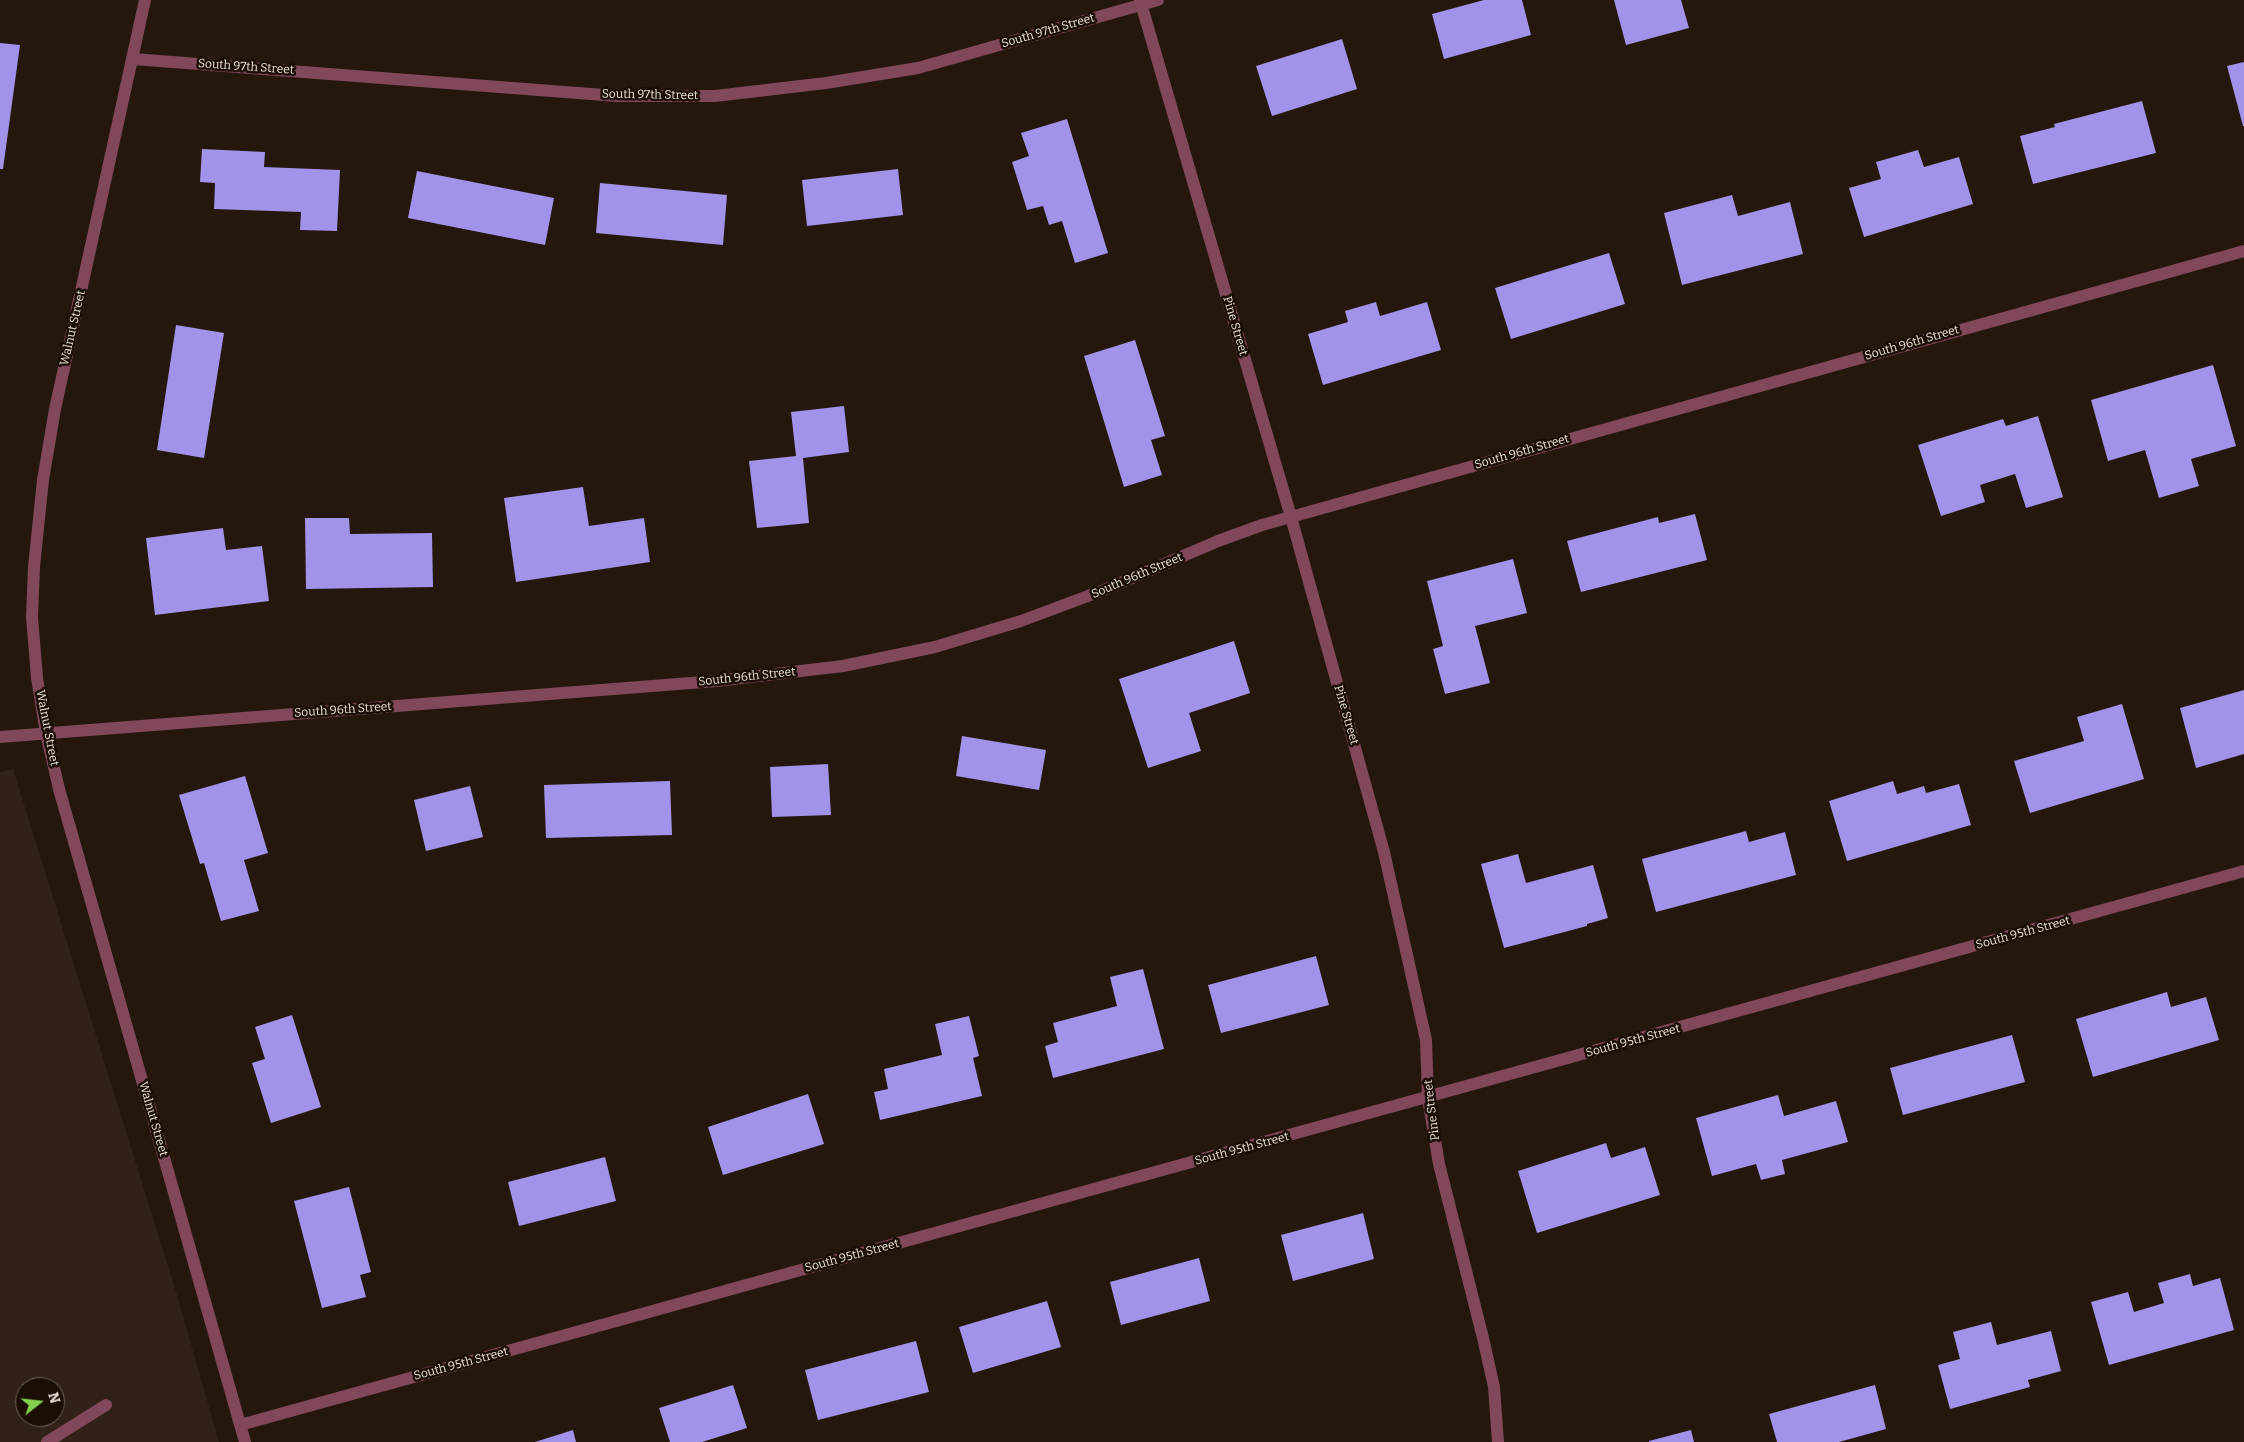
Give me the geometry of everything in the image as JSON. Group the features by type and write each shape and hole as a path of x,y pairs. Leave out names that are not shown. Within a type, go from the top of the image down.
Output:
{"street":[{"name":"Walnut Street","path":"145,0 55,410 43,480 34,567 32,617 37,678 46,733 62,798 245,1442"},
{"name":"South 97th Street","path":"133,59 617,96 715,96 826,83 918,68 1141,2 1158,0"},
{"name":"Pine Street","path":"1141,2 1291,517 1384,852 1426,1040 1428,1098 1439,1164 1494,1387 1498,1442"},
{"name":"South 96th Street","path":"0,737 706,682 843,666 935,647 1021,622 1104,590 1218,541 1291,517 2244,251"},
{"name":"South 95th Street","path":"240,1425 2244,871"},
{"path":"47,1442 106,1405"}],"shaded area":[{"path":"13,769 177,1295 219,1442 0,1442 0,772"}],"building":[{"path":"1484,0 1522,0 1531,35 1444,59 1432,14"},
{"path":"1614,0 1681,0 1689,28 1626,45"},
{"path":"1342,39 1357,89 1272,116 1256,66"},
{"path":"0,43 20,45 3,169 0,169"},
{"path":"2244,62 2244,126 2243,126 2227,66"},
{"path":"2142,101 2156,153 2033,184 2020,136 2055,127 2054,124"},
{"path":"1067,119 1108,253 1075,263 1062,221 1049,225 1043,206 1027,210 1012,162 1029,156 1021,133"},
{"path":"202,149 265,152 264,167 340,170 337,231 300,230 301,212 214,209 215,183 200,182"},
{"path":"1918,150 1924,167 1959,157 1973,204 1864,237 1849,188 1881,179 1876,162"},
{"path":"898,169 903,215 807,226 802,180"},
{"path":"417,171 554,198 545,245 408,218"},
{"path":"600,183 727,195 723,245 596,233"},
{"path":"1732,195 1738,216 1790,202 1803,254 1682,285 1664,213"},
{"path":"1609,253 1625,304 1511,339 1495,288"},
{"path":"1376,302 1380,316 1427,302 1441,350 1323,385 1308,334 1348,322 1345,311"},
{"path":"176,325 224,333 204,458 157,450"},
{"path":"1135,340 1165,436 1151,440 1162,475 1124,487 1084,356"},
{"path":"2213,365 2236,446 2191,459 2199,486 2159,498 2145,450 2108,461 2091,400"},
{"path":"844,406 849,452 803,458 809,523 757,528 749,461 796,456 791,412"},
{"path":"2038,416 2063,497 2026,508 2015,474 1980,485 1985,502 1941,516 1918,445 2003,419 2006,426"},
{"path":"583,487 589,526 644,518 650,562 516,582 504,498"},
{"path":"1695,514 1707,560 1581,592 1567,541 1658,517 1659,523"},
{"path":"305,518 349,518 350,534 432,533 433,587 306,589"},
{"path":"223,528 226,550 262,546 269,601 155,615 146,538"},
{"path":"1513,559 1527,613 1475,626 1490,683 1445,694 1433,649 1443,646 1427,581"},
{"path":"1234,641 1250,693 1189,713 1201,751 1148,768 1119,679"},
{"path":"2244,690 2244,754 2196,768 2180,708"},
{"path":"2122,704 2144,779 2030,813 2014,761 2084,741 2077,717"},
{"path":"962,736 1046,750 1039,790 956,776"},
{"path":"828,764 831,815 772,817 770,767"},
{"path":"245,776 268,853 244,860 259,911 221,921 204,863 200,864 179,795"},
{"path":"670,781 672,835 546,838 544,785"},
{"path":"1893,781 1897,794 1924,786 1926,793 1959,784 1971,825 1847,861 1829,801"},
{"path":"470,786 483,837 426,851 414,800"},
{"path":"1746,831 1749,842 1785,832 1796,875 1656,912 1642,859"},
{"path":"1518,854 1526,883 1593,865 1608,918 1587,924 1587,926 1504,948 1481,864"},
{"path":"1316,956 1329,1005 1221,1033 1208,985"},
{"path":"1143,969 1164,1049 1053,1078 1045,1046 1058,1042 1053,1023 1117,1006 1110,977"},
{"path":"2167,992 2171,1007 2206,997 2219,1040 2093,1077 2076,1019"},
{"path":"292,1015 321,1107 271,1123 252,1063 265,1059 255,1027"},
{"path":"969,1016 979,1056 973,1058 982,1096 880,1120 874,1092 888,1089 884,1069 942,1055 935,1024"},
{"path":"2012,1035 2025,1082 1903,1115 1890,1068"},
{"path":"808,1094 824,1144 723,1175 708,1127"},
{"path":"1778,1095 1784,1116 1836,1101 1848,1142 1782,1160 1785,1174 1761,1180 1756,1164 1712,1176 1696,1118"},
{"path":"1606,1143 1611,1158 1645,1147 1660,1195 1537,1233 1518,1171"},
{"path":"605,1157 616,1201 519,1226 508,1182"},
{"path":"349,1187 371,1272 360,1275 366,1297 322,1308 294,1201"},
{"path":"1363,1213 1374,1259 1293,1281 1281,1235"},
{"path":"1199,1258 1210,1301 1121,1325 1110,1282"},
{"path":"2190,1274 2193,1286 2220,1278 2234,1330 2109,1365 2091,1302 2128,1292 2134,1312 2164,1303 2158,1283"},
{"path":"1047,1301 1061,1347 973,1373 959,1327"},
{"path":"1991,1322 1997,1345 2051,1331 2061,1371 2028,1380 2030,1387 1950,1409 1938,1365 1960,1359 1953,1332"},
{"path":"916,1341 929,1392 818,1420 805,1370"},
{"path":"733,1385 747,1428 702,1442 670,1442 659,1408"},
{"path":"1875,1385 1886,1429 1839,1442 1777,1442 1769,1414"},
{"path":"573,1430 576,1442 535,1442"},
{"path":"1691,1430 1694,1442 1649,1442 1649,1441"}]}
